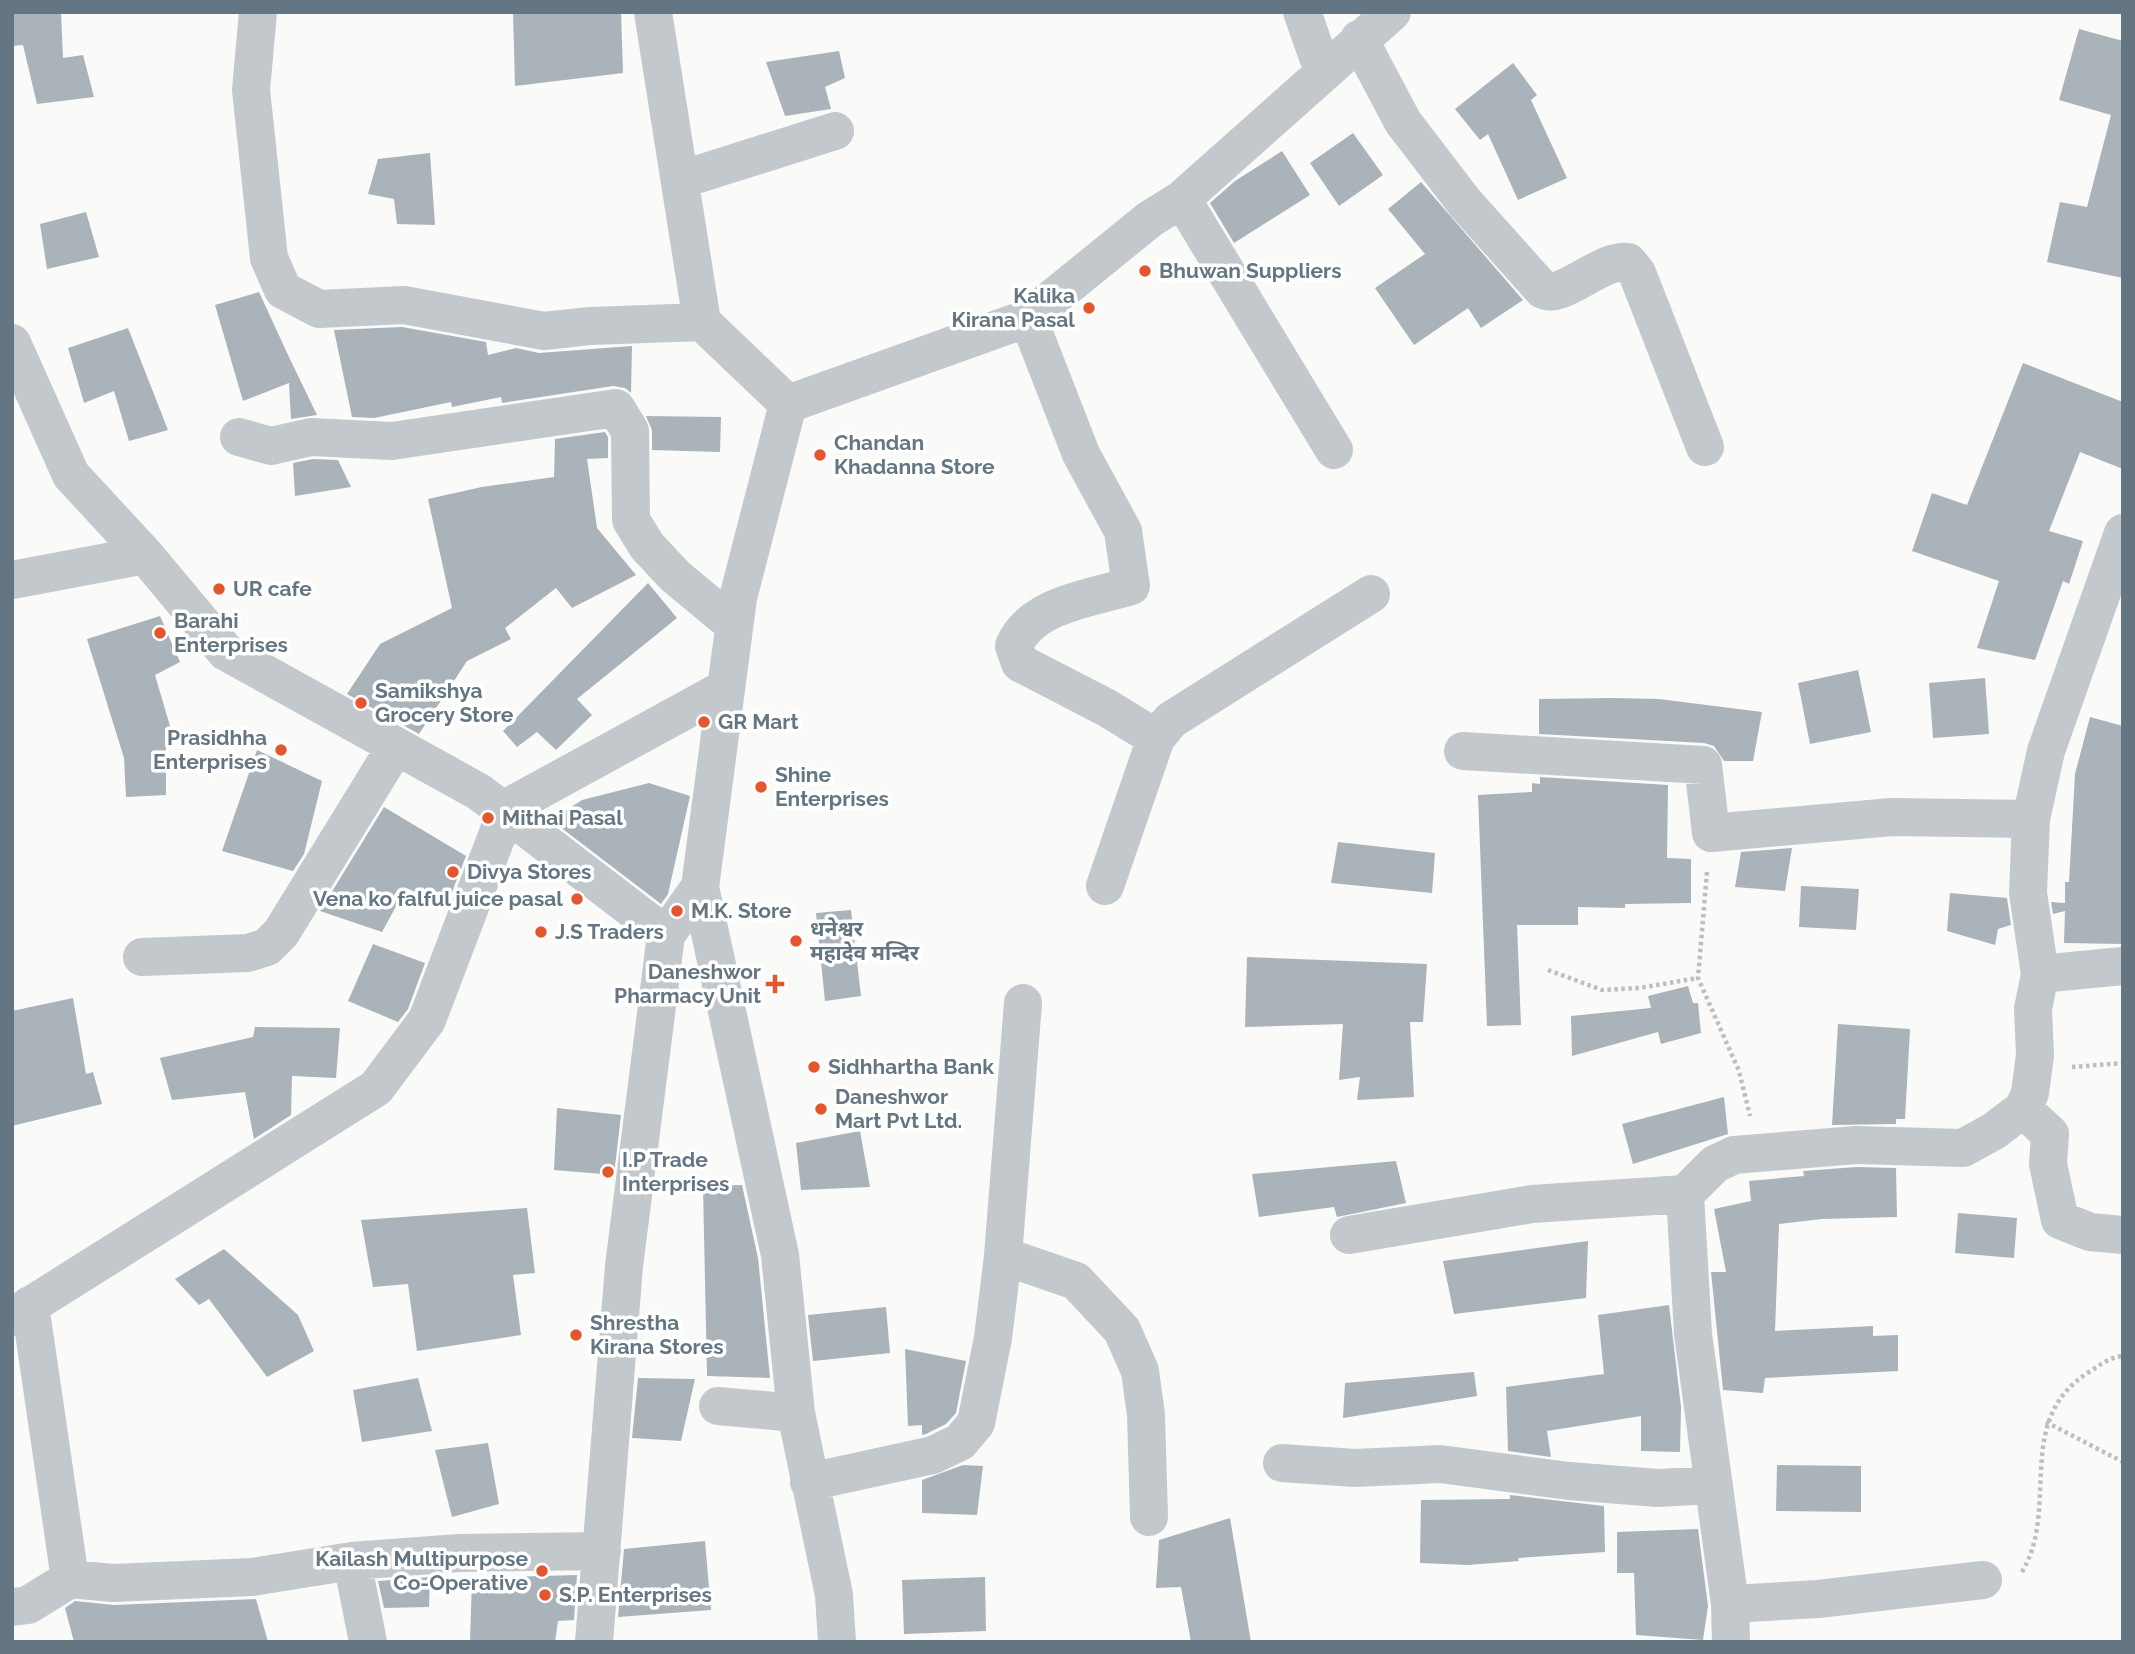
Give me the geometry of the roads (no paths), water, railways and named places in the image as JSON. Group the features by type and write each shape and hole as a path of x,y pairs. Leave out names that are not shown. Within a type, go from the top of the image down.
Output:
{"street":[{"path":"258,12 252,102 270,258 283,290 319,309 404,305 544,331 590,326 702,322"},
{"path":"653,12 702,322 788,404"},
{"path":"1302,12 1323,71"},
{"path":"788,404 1028,318 1150,219 1182,199 1392,12"},
{"path":"1359,39 1404,122 1465,203 1543,290 1555,292 1616,260 1628,262 1637,273 1705,447"},
{"path":"680,180 835,131"},
{"path":"1182,199 1334,450"},
{"path":"1028,318 1082,454 1123,531 1131,586 1047,612 1020,630 1014,646 1020,663 1107,708 1156,738"},
{"path":"12,343 71,475 145,555 226,652 479,792 666,934"},
{"path":"788,404 738,598 700,887 780,1255 796,1413 834,1595 837,1642"},
{"path":"239,437 271,446 310,437 392,441 616,408 630,431 631,520 647,546 675,576 734,625"},
{"path":"1349,1235 1532,1204 1685,1194 1715,1164 1734,1155 1856,1145 1962,1148 1994,1131 2023,1109 2029,1093 2035,1055 2033,1009 2040,974 2028,893 2031,819 2046,751 2123,533"},
{"path":"12,580 145,555"},
{"path":"1105,886 1156,738 1171,720 1371,594"},
{"path":"70,1579 21,1311 376,1088 427,1020 504,811 726,688"},
{"path":"142,957 248,953 267,947 281,933 396,746"},
{"path":"1463,751 1703,765 1711,833 1892,817 2031,819"},
{"path":"594,1642 624,1266 666,934 700,887"},
{"path":"2040,974 2123,966"},
{"path":"809,1482 933,1455 960,1442 976,1423 993,1338 1003,1256 1023,1003"},
{"path":"2023,1109 2050,1134 2048,1164 2060,1220 2090,1232 2123,1235"},
{"path":"1685,1194 1693,1334 1730,1604 1731,1642"},
{"path":"1003,1256 1076,1281 1122,1330 1140,1371 1146,1415 1149,1517"},
{"path":"718,1406 796,1413"},
{"path":"1282,1463 1354,1468 1440,1464 1582,1482 1658,1488 1714,1485"},
{"path":"12,1607 28,1605 70,1579 113,1583 251,1577 352,1561 459,1553 602,1551"},
{"path":"352,1561 368,1642"},
{"path":"1730,1604 1818,1599 1983,1580"}],"place":[{"name":"Bhuwan Suppliers","path":"1145,271"},
{"name":"Kalika Kirana Pasal","path":"1089,308"},
{"name":"Chandan Khadanna Store","path":"820,455"},
{"name":"UR cafe","path":"219,589"},
{"name":"Barahi Enterprises","path":"160,633"},
{"name":"Samikshya Grocery Store","path":"361,703"},
{"name":"GR Mart","path":"704,722"},
{"name":"Prasidhha Enterprises","path":"281,750"},
{"name":"Shine Enterprises","path":"761,787"},
{"name":"Mithai Pasal","path":"488,818"},
{"name":"Divya Stores","path":"453,872"},
{"name":"Vena ko falful juice pasal","path":"577,899"},
{"name":"M.K. Store","path":"677,911"},
{"name":"J.S Traders","path":"541,932"},
{"name":"धनेश्वर महादेव मन्दिर","path":"796,941"},
{"name":"Daneshwor Pharmacy Unit","path":"775,984"},
{"name":"Sidhhartha Bank","path":"814,1067"},
{"name":"Daneshwor Mart Pvt Ltd.","path":"821,1109"},
{"name":"I.P Trade Interprises","path":"608,1172"},
{"name":"Shrestha Kirana Stores","path":"576,1335"},
{"name":"Kailash Multipurpose Co-Operative","path":"542,1571"},
{"name":"S.P. Enterprises","path":"545,1595"}]}
